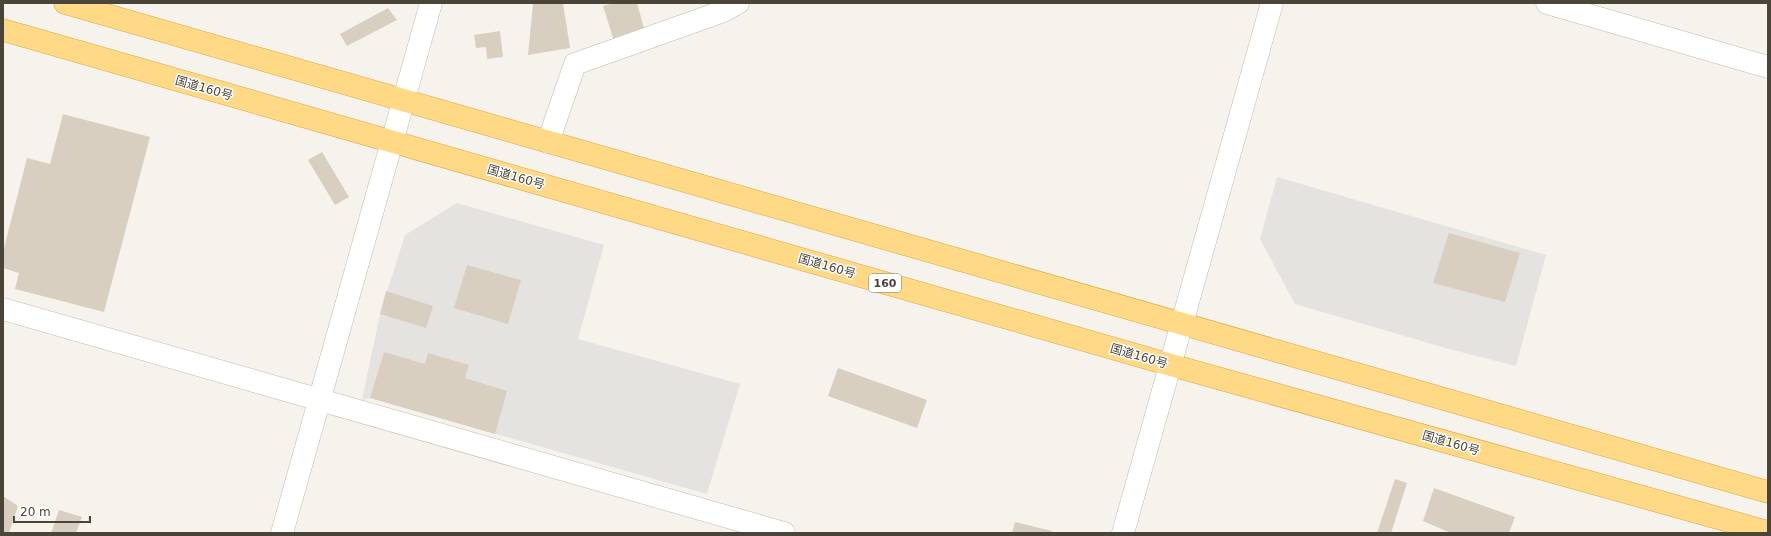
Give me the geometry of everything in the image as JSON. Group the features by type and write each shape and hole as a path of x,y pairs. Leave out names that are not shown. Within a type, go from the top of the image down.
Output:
{"highway":[{"path":"65,3 404,99 548,142 1768,492"},
{"name":"国道160号","path":"3,30 1171,365 1768,532"}],"street":[{"path":"282,533 431,3"},
{"path":"548,142 575,64 721,12 738,3"},
{"path":"1123,533 1272,3"},
{"path":"1547,3 1768,67"},
{"path":"3,309 784,533"}],"shaded area":[{"path":"1277,177 1546,255 1516,366 1449,349 1295,304 1260,239"},
{"path":"457,203 604,245 578,339 740,384 707,494 370,398 362,400 380,314 405,235"}],"building":[{"path":"563,3 570,48 528,55 533,4"},
{"path":"614,3 637,3 645,32 614,41 603,6"},
{"path":"388,8 397,20 347,46 340,34"},
{"path":"500,31 503,57 487,59 486,47 476,48 474,35"},
{"path":"63,114 150,137 104,312 15,289 19,273 3,268 3,252 27,158 50,164"},
{"path":"322,152 349,197 335,205 308,160"},
{"path":"1449,233 1520,253 1505,302 1433,283"},
{"path":"467,265 521,280 508,324 454,308"},
{"path":"386,291 433,306 426,328 380,314"},
{"path":"384,352 425,364 428,353 469,365 465,378 507,391 495,434 370,398"},
{"path":"838,368 927,400 917,428 828,396"},
{"path":"1395,479 1407,483 1391,533 1377,533"},
{"path":"1434,488 1515,517 1509,533 1451,533 1423,521"},
{"path":"3,496 18,506 9,533 3,533"},
{"path":"59,510 82,517 76,533 51,533"},
{"path":"1015,522 1052,531 1052,533 1012,533"}]}
